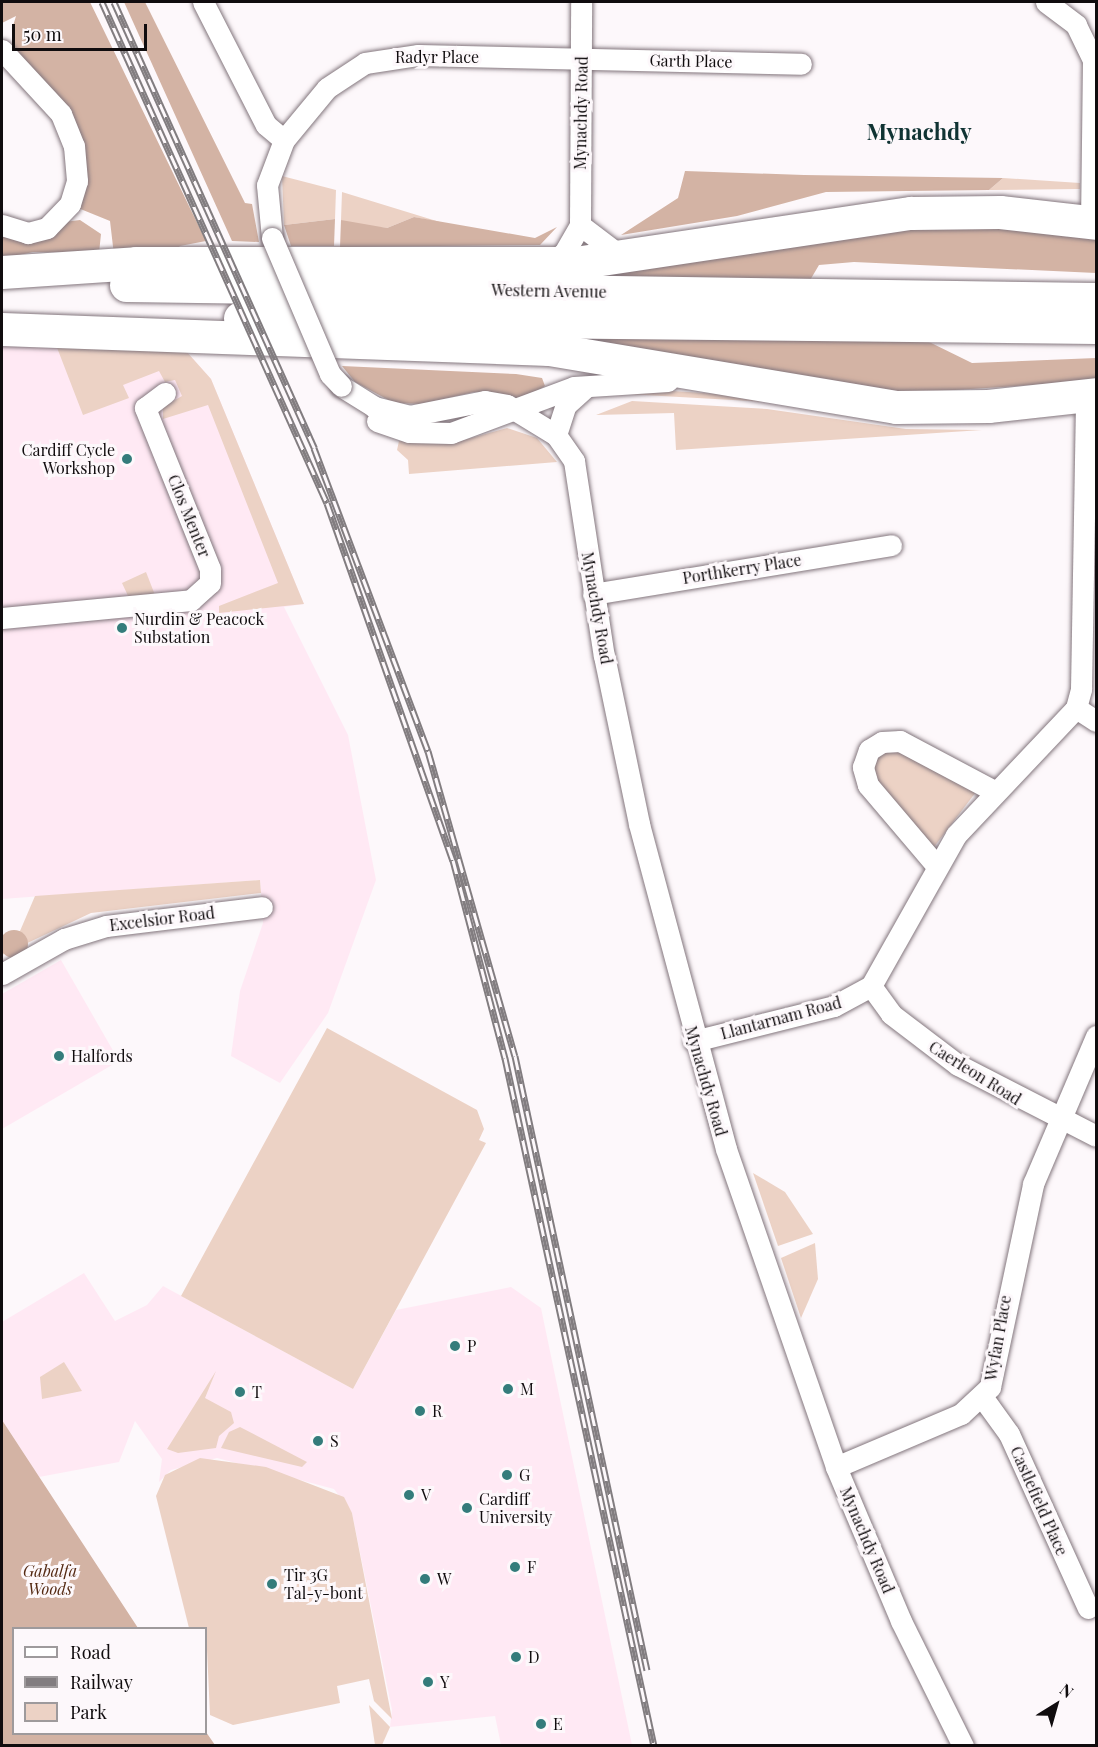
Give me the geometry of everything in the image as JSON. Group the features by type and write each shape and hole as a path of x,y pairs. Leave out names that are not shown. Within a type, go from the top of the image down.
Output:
{"highway":[{"path":"2,272 136,263 545,265 623,258 872,215 1000,212 1094,223"},
{"name":"Western Avenue","path":"2,285 1096,299"},
{"name":"Western Avenue","path":"2,314 1096,327"},
{"path":"2,329 549,349 896,407 988,406 1091,395"}],"street":[{"path":"203,2 266,125 284,140"},
{"name":"Mynachdy Road","path":"580,2 582,59 580,225"},
{"path":"1046,2 1076,26 1093,60 1094,223"},
{"path":"2,50 61,114 74,146 77,181 70,204 46,228 28,233 2,225"},
{"name":"Radyr Place","path":"516,412 451,433 409,432 372,418 330,374 272,238 267,185 284,140 309,106 347,71 389,56 582,59"},
{"name":"Garth Place","path":"582,59 801,63"},
{"path":"545,265 564,253 580,225 623,258"},
{"path":"516,412 587,386 613,381 744,382"},
{"path":"556,435 566,405 587,386"},
{"name":"Clos Menter","path":"2,618 191,600 210,583 210,569 145,408 165,393"},
{"path":"871,986 935,864 992,790 1076,708 1081,689 1091,395"},
{"name":"Mynachdy Road","path":"516,412 556,435 577,469 593,594 643,843 694,1041 783,1326 836,1467 902,1621 963,1746"},
{"name":"Porthkerry Place","path":"593,594 891,545"},
{"path":"1076,708 1096,721"},
{"path":"935,864 868,784 863,767 869,750 882,742 900,741 992,790"},
{"name":"Excelsior Road","path":"2,974 64,939 106,926 262,907"},
{"name":"Llantarnam Road","path":"694,1041 834,1006 871,986"},
{"name":"Caerleon Road","path":"871,986 891,1014 925,1042 1057,1119 1096,1136"},
{"name":"Wyfan Place","path":"836,1467 960,1414 983,1398 994,1372 1018,1239 1057,1119 1096,1036"},
{"name":"Castlefield Place","path":"983,1398 1009,1434 1088,1608"}],"shaded area":[{"path":"2,344 186,351 211,379 304,604 284,607 348,735 376,880 328,1013 280,1083 231,1056 240,991 263,923 260,880 2,899"},
{"path":"61,960 119,1061 2,1129 2,994"},
{"name":"Cardiff University","path":"84,1273 115,1321 147,1305 163,1286 353,1389 396,1310 511,1287 541,1308 632,1745 501,1745 495,1716 390,1727 392,1710 352,1513 334,1489 217,1458 171,1470 159,1482 162,1459 135,1421 119,1462 39,1477 2,1420 2,1322"}],"green space":[{"path":"2,2 90,2 206,241 180,246 172,254 114,255 110,221 78,208 81,156 16,57 12,29 16,16 2,23"},
{"path":"124,2 145,2 245,203 252,204 259,242 232,241"},
{"path":"685,171 1003,178 989,190 826,192 737,216 621,235 678,198"},
{"path":"282,176 336,190 335,219 284,225"},
{"path":"1003,178 1080,183 1080,189 989,190"},
{"path":"342,192 443,223 414,217 387,228 349,225 341,220"},
{"path":"414,217 535,238 557,227 540,245 340,247 341,220 387,228"},
{"path":"335,219 334,246 291,246 284,225"},
{"path":"80,220 101,234 99,253 33,252 2,259 2,230"},
{"path":"967,224 1096,237 1096,273 854,262 819,265 809,282 571,278 812,237"},
{"path":"552,336 919,337 972,363 1096,358 1096,381 892,394"},
{"path":"56,345 186,351 211,379 304,604 219,613 219,606 278,583 208,405 163,419 163,407 182,396 175,380 165,382 159,371 123,385 129,398 83,415"},
{"path":"342,366 516,374 542,378 545,386 524,399 474,392 422,404 394,403 355,382"},
{"path":"626,388 1069,413 903,421 767,402 626,394"},
{"path":"632,401 767,409 906,429 982,430 676,450 674,413 596,415"},
{"path":"507,428 537,438 557,462 409,474 408,460 397,450 399,441 453,443"},
{"path":"146,572 155,595 129,598 122,583"},
{"path":"895,748 979,788 931,851 881,797 871,765 878,752"},
{"path":"260,880 261,893 91,913 2,955 2,935 20,931 35,896"},
{"path":"14,930 24,934 28,944 24,954 14,958 4,954 0,944 4,934"},
{"path":"327,1028 477,1110 484,1129 479,1140 486,1143 353,1389 181,1296"},
{"path":"753,1173 785,1192 813,1234 778,1246"},
{"path":"815,1243 818,1279 801,1318 781,1258"},
{"path":"64,1362 82,1391 42,1399 40,1377"},
{"path":"216,1371 205,1398 231,1412 234,1423 219,1436 216,1448 178,1453 167,1449"},
{"name":"Gabalfa Woods","path":"2,1420 137,1627 12,1627 12,1735 207,1733 215,1745 2,1745"},
{"path":"240,1427 307,1462 302,1467 221,1448 229,1432"},
{"name":"Tir 3G Tal-y-bont","path":"200,1458 266,1467 344,1497 352,1513 392,1719 374,1701 369,1679 337,1686 340,1703 233,1725 210,1715 207,1627 189,1627 156,1496 165,1475"},
{"path":"369,1705 390,1727 382,1745 375,1745"}],"railway":[{"path":"102,2 327,503 453,860 505,1058 654,1746"},
{"path":"114,2 314,448 428,751 515,1056 647,1670"}],"place":[{"name":"Cardiff Cycle Workshop","path":"127,459"},
{"name":"Nurdin & Peacock Substation","path":"122,628"},
{"name":"Halfords","path":"59,1056"},
{"name":"P","path":"455,1346"},
{"name":"M","path":"508,1389"},
{"name":"T","path":"240,1392"},
{"name":"R","path":"420,1411"},
{"name":"S","path":"318,1441"},
{"name":"G","path":"507,1475"},
{"name":"V","path":"409,1495"},
{"name":"Cardiff University","path":"467,1508"},
{"name":"F","path":"515,1567"},
{"name":"W","path":"425,1579"},
{"name":"Tir 3G Tal-y-bont","path":"272,1584"},
{"name":"D","path":"516,1657"},
{"name":"Y","path":"428,1682"},
{"name":"E","path":"541,1724"}],"district":[{"name":"Mynachdy","path":"919,132"}]}
